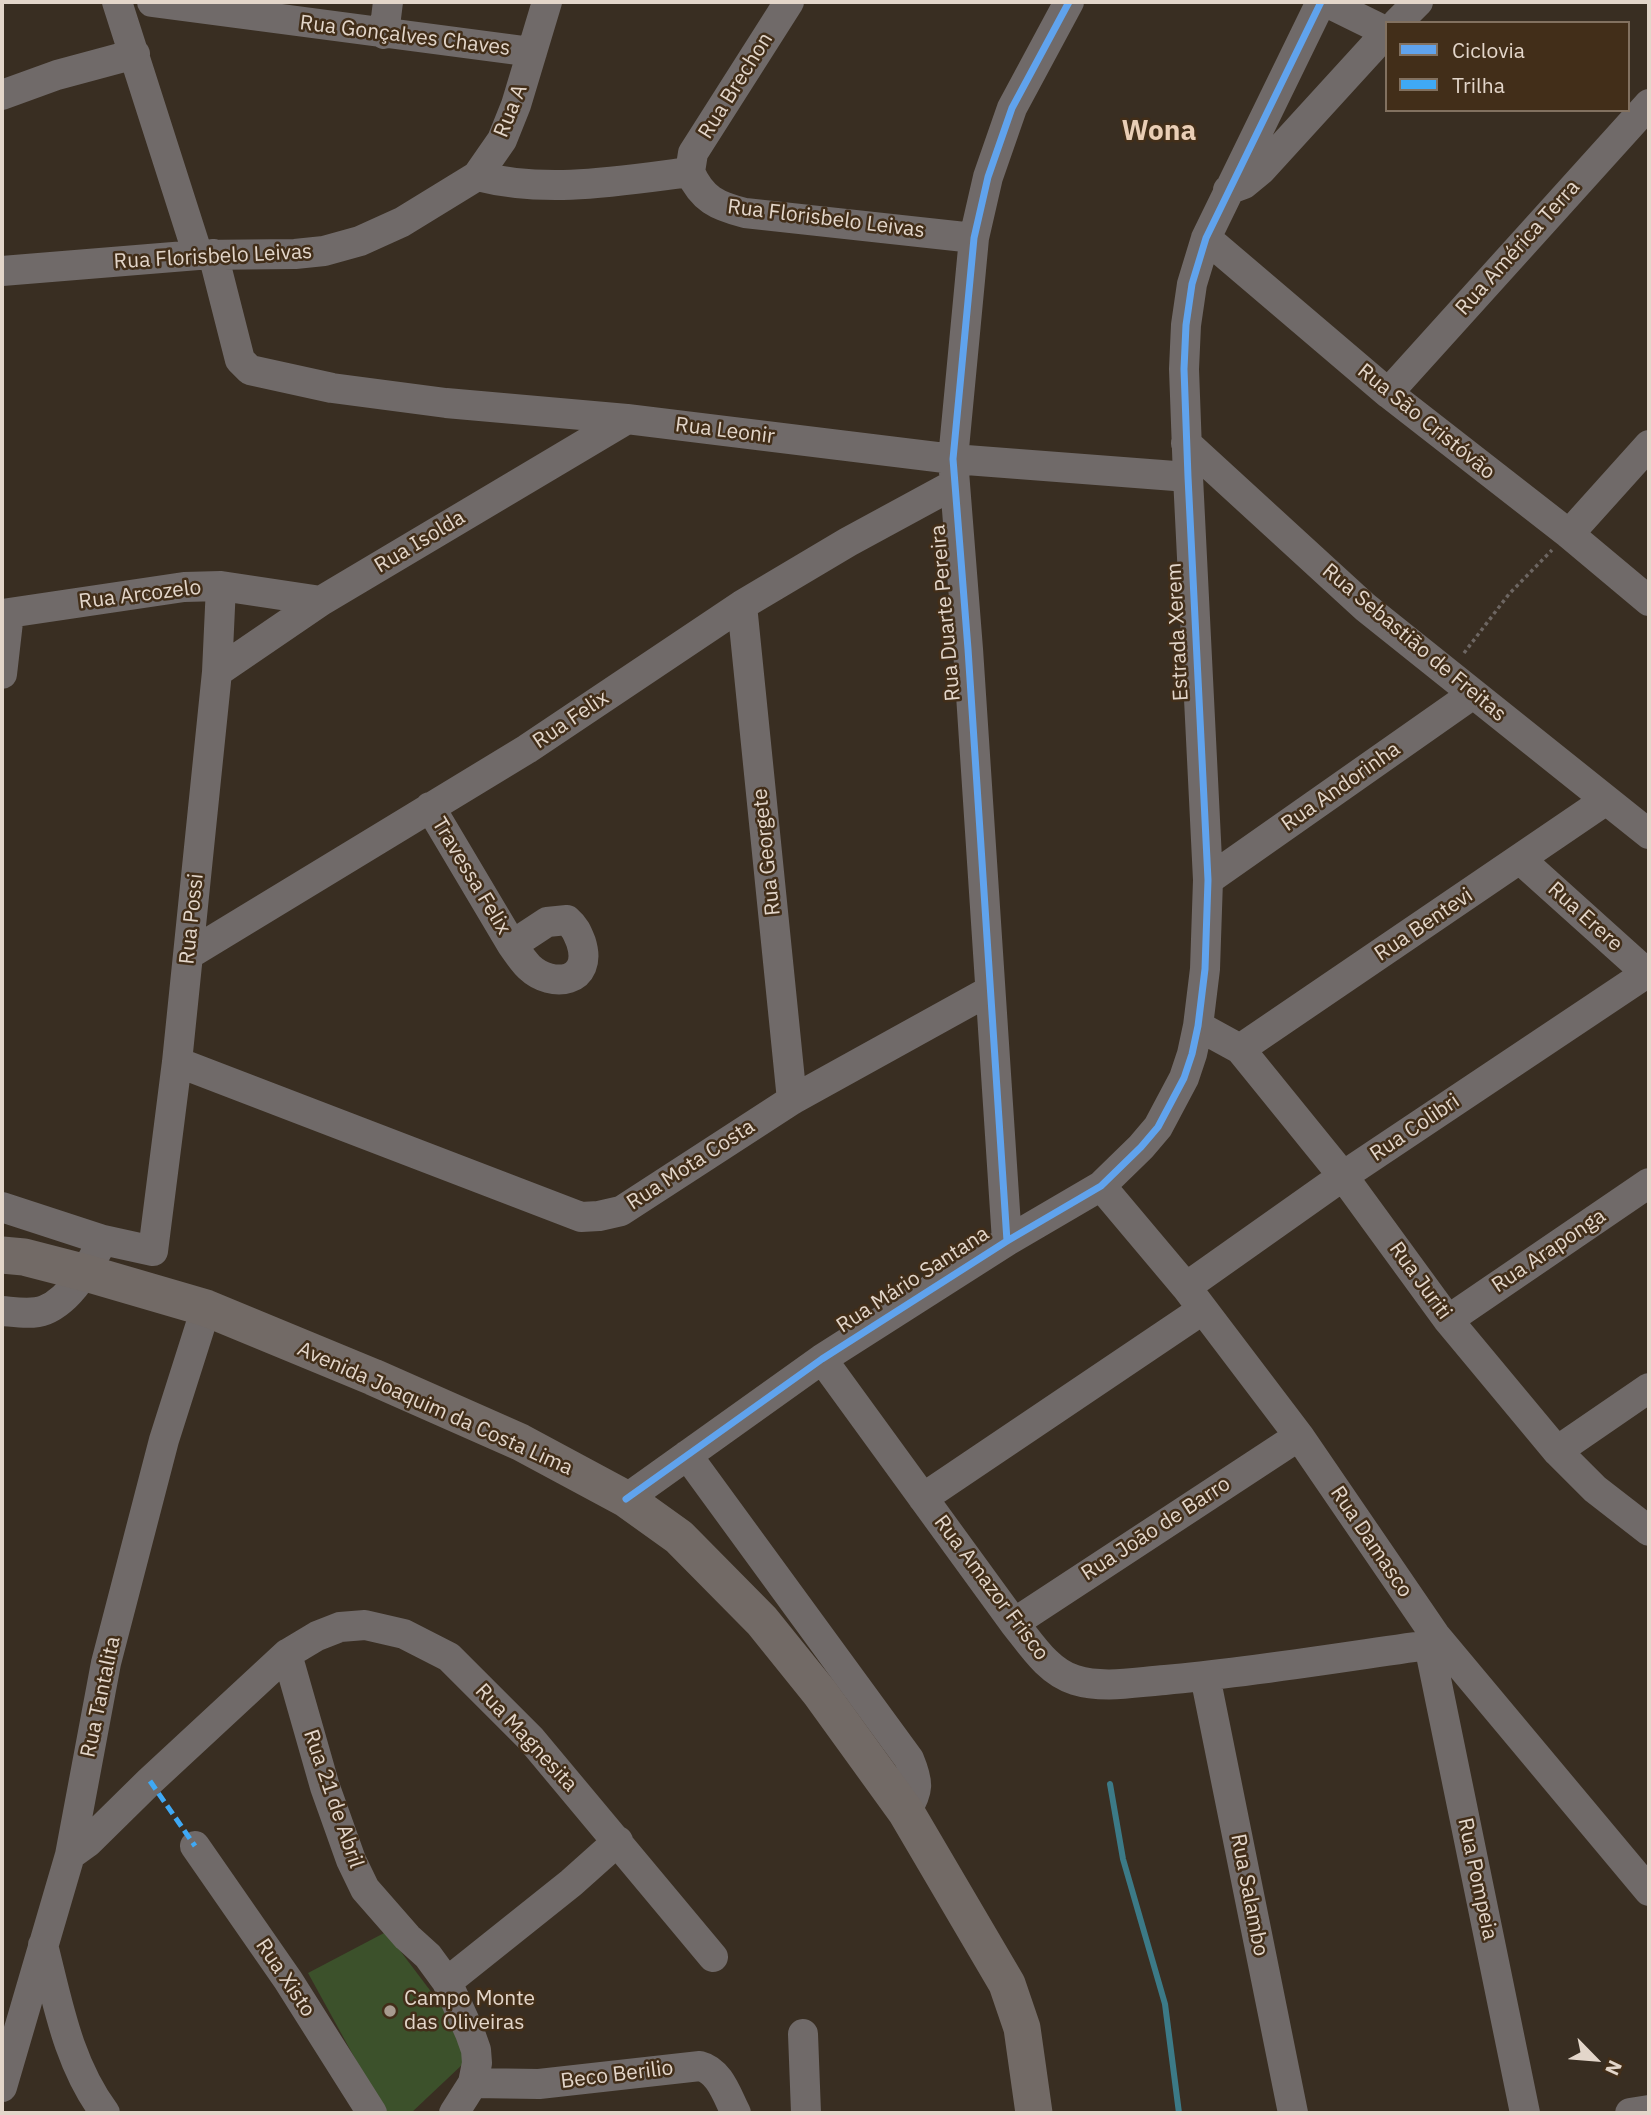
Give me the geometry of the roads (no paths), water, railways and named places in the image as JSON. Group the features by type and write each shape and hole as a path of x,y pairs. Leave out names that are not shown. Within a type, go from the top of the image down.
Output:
{"main road":[{"name":"Avenida Joaquim da Costa Lima","path":"2,1255 102,1277 206,1308 373,1377 520,1442 626,1499 679,1537 762,1621 820,1693 906,1812 1007,1984 1022,2028 1034,2113"}],"street":[{"path":"117,2 205,255"},
{"name":"Rua Gonçalves Chaves","path":"152,2 532,52"},
{"path":"384,34 388,2"},
{"name":"Rua A","path":"477,176 502,140 516,105 547,2"},
{"name":"Rua Brechon","path":"690,172 693,153 789,2"},
{"name":"Rua Duarte Pereira","path":"1007,1241 968,649 953,472 974,237 988,177 1012,108 1069,2"},
{"path":"1323,2 1385,31"},
{"name":"Estrada Xerem","path":"1198,1026 1205,968 1208,880 1186,443 1186,325 1192,284 1206,238 1323,2"},
{"path":"1399,21 1418,2"},
{"path":"1228,190 1244,184 1262,170 1385,34"},
{"path":"2,95 57,75 135,54"},
{"name":"Rua América Terra","path":"1388,393 1649,104"},
{"path":"477,176 532,186 596,184 690,172"},
{"name":"Rua Florisbelo Leivas","path":"690,172 696,187 716,205 745,213 974,237"},
{"name":"Rua Florisbelo Leivas","path":"2,271 205,255 324,251 360,241 402,222 477,176"},
{"name":"Rua São Cristóvão","path":"1206,238 1388,393 1569,534 1649,601"},
{"name":"Rua Leonir","path":"205,255 240,360 250,370 263,374 332,388 446,403 627,419 953,472 1188,477"},
{"name":"Rua Isolda","path":"217,672 321,601 627,419"},
{"name":"Rua Sebastião de Freitas","path":"1186,443 1365,607 1649,834"},
{"path":"1569,534 1649,445"},
{"name":"Rua Felix","path":"188,955 527,749 742,605 848,542 953,472"},
{"name":"Rua Arcozelo","path":"5,613 184,587 221,586 321,601"},
{"name":"Rua Possi","path":"102,1277 128,1245 177,1062 217,672 221,586"},
{"name":"Rua Georgete","path":"742,605 792,1100"},
{"path":"2,674 5,613"},
{"name":"Rua Andorinha","path":"1208,880 1473,694"},
{"name":"Rua Bentevi","path":"1240,1049 1606,800"},
{"name":"Travessa Felix","path":"430,807 512,944"},
{"name":"Rua Erere","path":"1521,860 1648,974"},
{"name":"Rua Colibri","path":"923,1498 1194,1299 1343,1176 1648,974"},
{"name":"Rua Mota Costa","path":"177,1062 580,1217 599,1216 621,1211 792,1100 989,991"},
{"name":"Rua Juriti","path":"1198,1026 1240,1049 1343,1176 1448,1320 1556,1451 1595,1489 1649,1531"},
{"name":"Rua Mário Santana","path":"626,1499 822,1359 1007,1241 1101,1186 1141,1147 1171,1105 1188,1066 1198,1026"},
{"name":"Rua Araponga","path":"1448,1320 1649,1183"},
{"name":"Rua Damasco","path":"1101,1186 1194,1299 1298,1436 1432,1640 1649,1891"},
{"path":"2,1207 128,1245"},
{"path":"2,1311 44,1311 102,1277"},
{"name":"Rua Tantalita","path":"2,2087 70,1855 106,1663 164,1440 206,1308"},
{"name":"Rua Amazor Frisco","path":"822,1359 1014,1623 1048,1664 1061,1674 1076,1680 1107,1684 1205,1676 1432,1640"},
{"path":"1556,1451 1649,1388"},
{"name":"Rua Joāo de Barro","path":"1014,1623 1298,1436"},
{"path":"687,1455 909,1759 917,1779 916,1795 906,1812"},
{"name":"Rua Magnesita","path":"70,1855 96,1835 287,1654 317,1636 340,1627 365,1625 404,1634 449,1657 531,1739 713,1957"},
{"name":"Rua Pompeia","path":"1432,1640 1525,2113"},
{"name":"Rua 21 de Abril","path":"287,1654 325,1787 351,1860 365,1889 407,1937 428,1956 447,1982 476,2050 477,2063 473,2083 454,2113"},
{"name":"Rua Salambo","path":"1205,1676 1293,2113"},
{"path":"447,1982 572,1883 618,1841"},
{"name":"Rua Xisto","path":"195,1846 288,1980 372,2113"},
{"path":"43,1945 68,2042 80,2074 105,2113"},
{"path":"803,2034 806,2113"},
{"name":"Beco Berilio","path":"473,2083 539,2084 700,2066 710,2068 716,2075 736,2113"},
{"path":"1630,2113 1649,2110"}],"waterway":[{"path":"1110,1784 1123,1859 1165,2004 1179,2113"}],"place":[{"name":"Campo Monte das Oliveiras","path":"390,2011"}],"district":[{"name":"Wona","path":"1159,132"}]}
